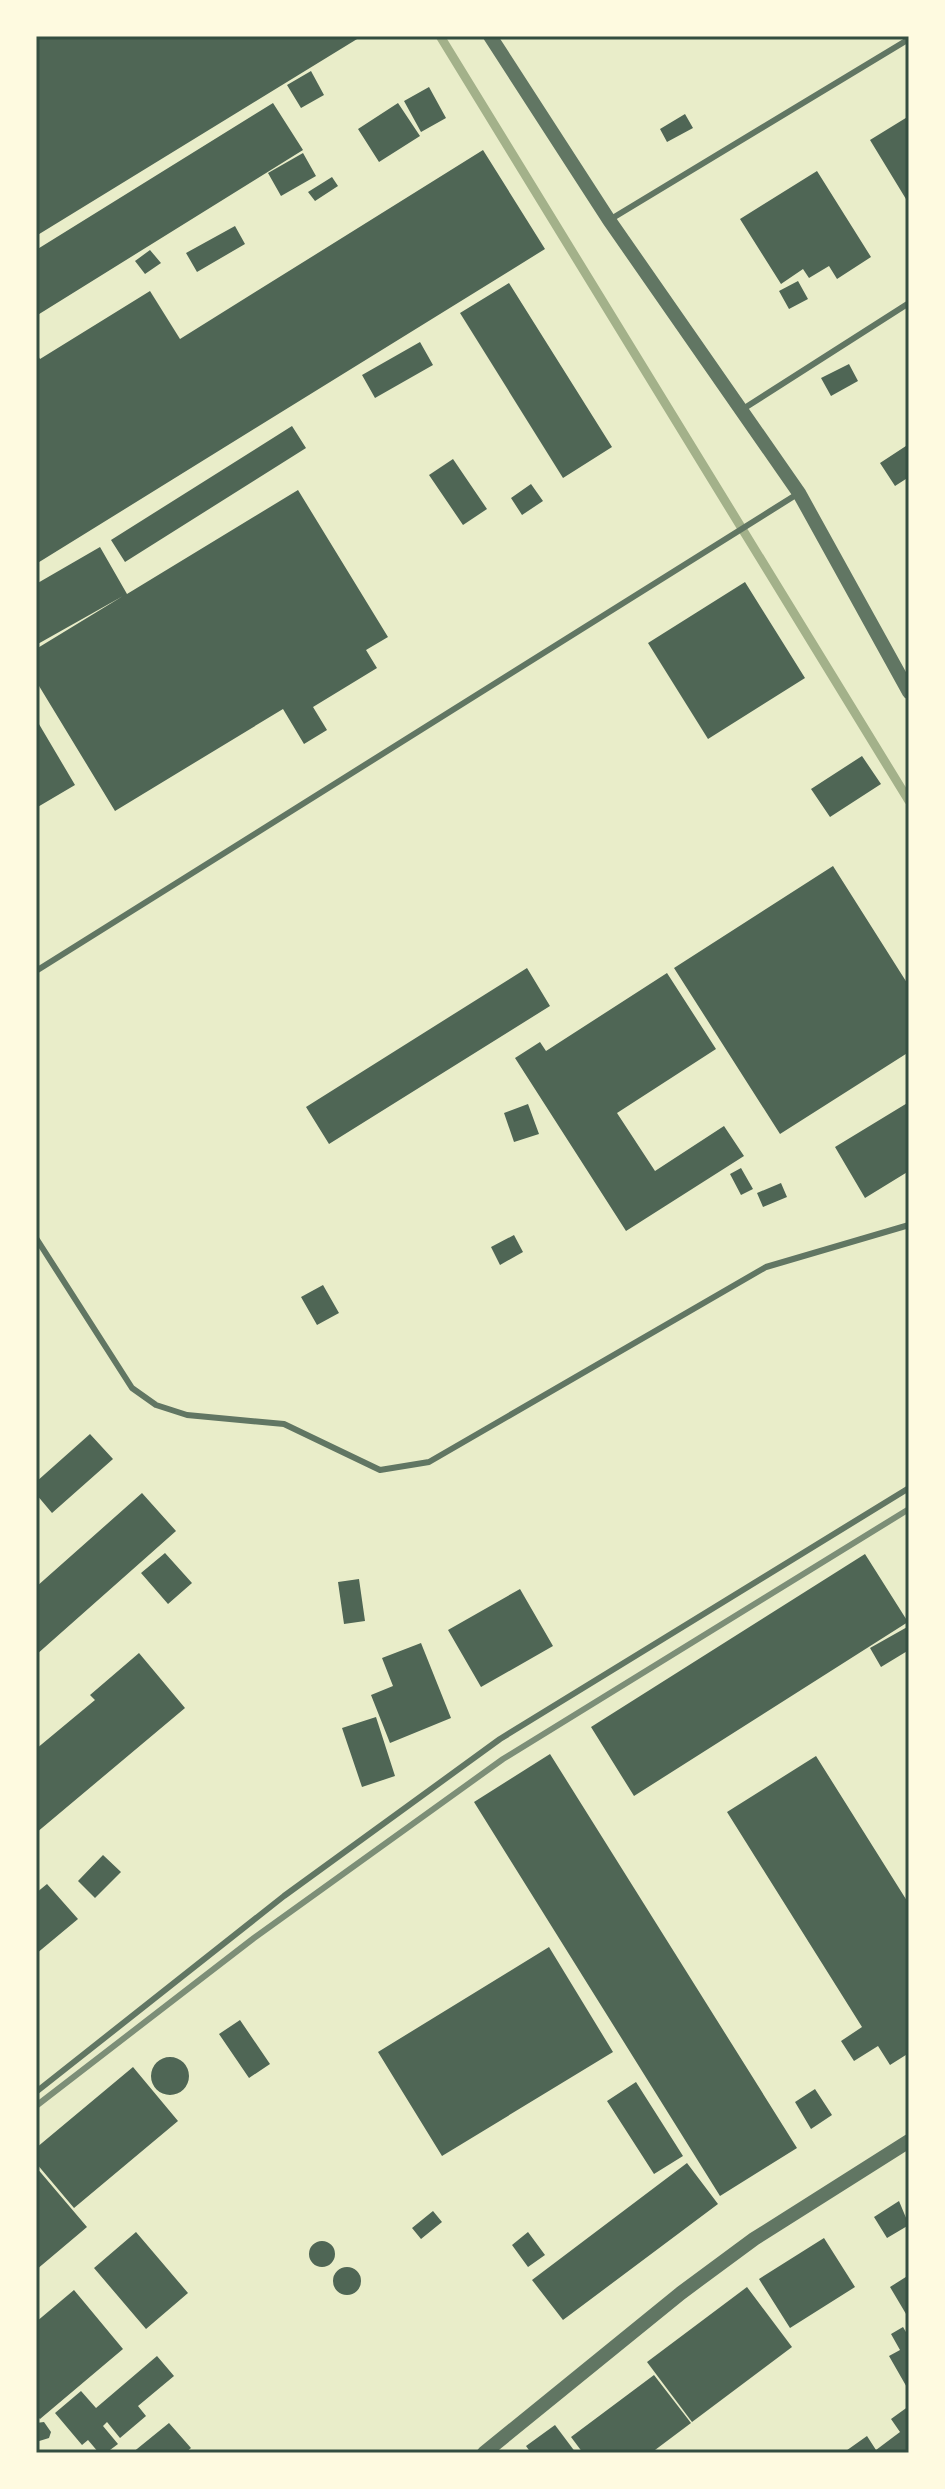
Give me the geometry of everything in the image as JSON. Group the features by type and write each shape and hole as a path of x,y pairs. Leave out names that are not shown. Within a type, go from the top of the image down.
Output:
{"street":[{"path":"490,36 609,220 799,493 909,692"},
{"path":"484,2453 754,2239 909,2141"}],"lane":[{"path":"609,220 909,39"},
{"path":"740,411 909,303"},
{"path":"36,971 799,493"},
{"path":"36,1238 93,1322 132,1388 156,1405 187,1415 284,1424 380,1470 429,1462 766,1267 909,1225"},
{"path":"36,2092 228,1938 500,1739 909,1488"}],"building":[{"path":"36,36 362,36 36,236"},
{"path":"311,71 324,95 301,108 287,85"},
{"path":"429,87 446,118 421,132 404,101"},
{"path":"273,103 303,150 36,316 36,250"},
{"path":"398,103 420,136 379,162 358,129"},
{"path":"685,114 693,128 667,142 660,129"},
{"path":"909,116 909,204 870,140"},
{"path":"483,150 545,249 36,564 36,353 40,359 150,291 180,339"},
{"path":"303,153 316,176 281,196 268,173"},
{"path":"817,171 871,257 837,279 829,266 809,278 803,269 781,284 740,219"},
{"path":"332,177 338,186 315,201 308,192"},
{"path":"235,226 245,244 197,272 186,253"},
{"path":"150,250 161,263 145,274 135,261"},
{"path":"798,281 808,299 789,309 779,291"},
{"path":"509,283 612,447 563,478 460,313"},
{"path":"420,342 433,365 375,398 362,375"},
{"path":"849,364 858,381 831,396 821,378"},
{"path":"292,426 306,448 125,562 111,540"},
{"path":"909,444 909,477 895,486 880,463"},
{"path":"453,459 487,509 463,525 429,475"},
{"path":"531,484 543,501 522,515 511,498"},
{"path":"298,490 388,637 366,650 377,668 313,707 327,730 304,744 283,709 115,811 36,681 36,649 123,596 36,645 36,584 100,547 127,594"},
{"path":"745,582 805,678 708,739 648,643"},
{"path":"36,719 75,785 36,808"},
{"path":"862,756 881,784 830,817 811,789"},
{"path":"833,866 909,986 909,1052 780,1134 674,968"},
{"path":"527,968 550,1006 329,1144 306,1107"},
{"path":"667,973 716,1049 617,1113 655,1171 724,1126 744,1156 626,1231 515,1058 540,1042 546,1051"},
{"path":"909,1102 909,1171 865,1198 835,1147"},
{"path":"528,1104 539,1134 514,1142 504,1113"},
{"path":"741,1168 753,1189 741,1195 730,1174"},
{"path":"781,1183 787,1197 763,1207 757,1193"},
{"path":"514,1235 523,1252 500,1265 491,1247"},
{"path":"323,1285 339,1313 317,1325 301,1297"},
{"path":"90,1434 113,1459 52,1513 36,1494 36,1482"},
{"path":"142,1493 176,1531 36,1655 36,1587"},
{"path":"165,1553 192,1583 168,1604 141,1573"},
{"path":"865,1554 908,1622 634,1796 591,1727"},
{"path":"359,1579 365,1621 344,1624 338,1582"},
{"path":"520,1589 553,1646 481,1687 448,1630"},
{"path":"909,1626 909,1650 881,1667 870,1648"},
{"path":"421,1643 451,1718 390,1743 371,1695 393,1686 382,1658"},
{"path":"139,1653 185,1708 36,1833 36,1749 95,1700 90,1695"},
{"path":"376,1717 395,1776 362,1787 342,1728"},
{"path":"550,1754 797,2148 720,2196 474,1802"},
{"path":"816,1756 909,1904 909,2053 890,2065 878,2046 854,2061 841,2041 862,2027 727,1812"},
{"path":"103,1855 121,1872 95,1898 78,1881"},
{"path":"47,1884 78,1919 36,1954 36,1893"},
{"path":"549,1947 613,2052 442,2156 378,2052"},
{"path":"240,2020 270,2064 249,2078 219,2034"},
{"path":"170,2057 184,2062 189,2076 184,2090 170,2095 156,2090 151,2076 156,2062"},
{"path":"133,2067 178,2121 74,2208 36,2163 36,2148"},
{"path":"636,2082 683,2156 654,2174 607,2101"},
{"path":"815,2089 832,2115 811,2129 795,2102"},
{"path":"687,2163 718,2204 563,2320 532,2280"},
{"path":"36,2167 87,2227 36,2270"},
{"path":"899,2201 909,2225 887,2238 874,2217"},
{"path":"433,2211 442,2222 421,2239 412,2228"},
{"path":"136,2232 188,2293 146,2329 94,2268"},
{"path":"528,2232 545,2255 528,2267 512,2245"},
{"path":"824,2238 855,2287 790,2328 759,2279"},
{"path":"322,2241 331,2245 335,2254 331,2263 322,2267 313,2263 309,2254 313,2245"},
{"path":"347,2267 357,2271 361,2281 357,2291 347,2295 337,2291 333,2281 337,2271"},
{"path":"909,2275 909,2319 890,2287"},
{"path":"747,2287 792,2347 692,2422 647,2362"},
{"path":"74,2290 123,2349 40,2419 36,2415 36,2322"},
{"path":"903,2327 909,2337 909,2391 889,2356 900,2350 891,2334"},
{"path":"157,2356 174,2376 138,2406 146,2416 120,2438 107,2422 103,2426 118,2444 106,2453 99,2453 88,2440 82,2445 55,2413 81,2391 96,2408"},
{"path":"654,2375 691,2423 651,2453 583,2453 571,2437"},
{"path":"909,2406 909,2453 843,2453 867,2436 876,2450 900,2432 891,2419"},
{"path":"44,2422 51,2432 49,2438 36,2442 36,2423"},
{"path":"169,2423 191,2448 185,2453 132,2453"},
{"path":"555,2425 576,2453 531,2453 526,2446"}],"waterway":[{"path":"440,36 909,801"}],"railway":[{"path":"36,2106 254,1938 503,1759 909,1509"}]}
